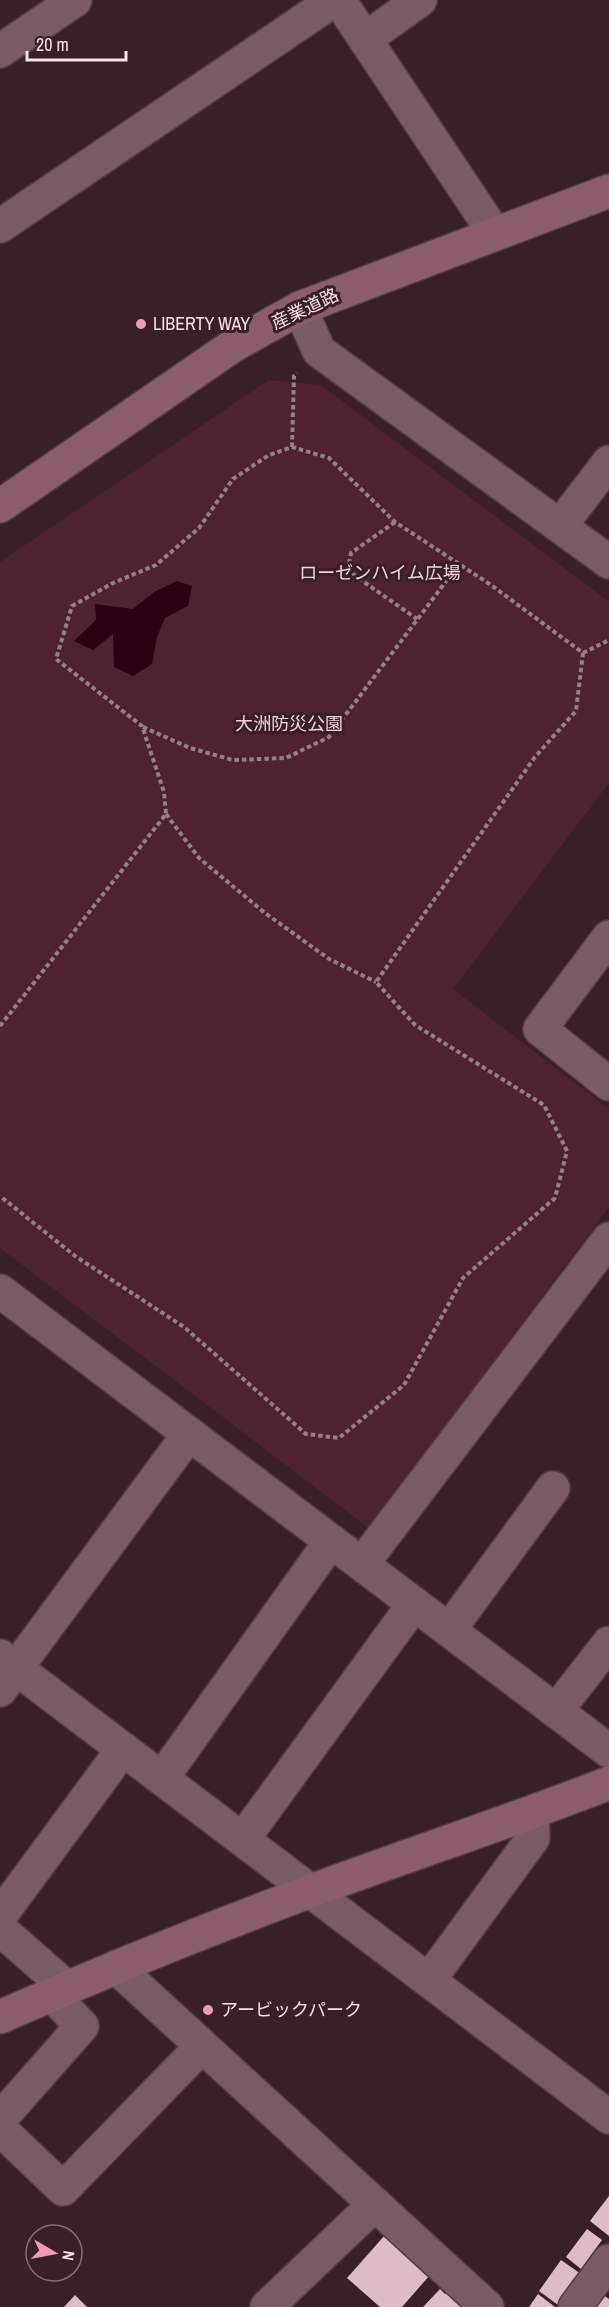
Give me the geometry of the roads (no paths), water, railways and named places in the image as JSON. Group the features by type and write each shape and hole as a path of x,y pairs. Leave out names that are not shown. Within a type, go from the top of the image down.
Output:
{"main road":[{"name":"産業道路","path":"4,495 234,345 300,308 609,191"},
{"path":"0,2017 116,1967 311,1891 609,1783"}],"street":[{"path":"0,51 75,0"},
{"path":"0,226 336,0 365,39 495,234"},
{"path":"365,39 420,0"},
{"path":"300,308 319,351 609,562"},
{"path":"560,526 609,462"},
{"path":"609,937 540,1029 609,1084"},
{"path":"362,1564 607,1244"},
{"path":"0,1291 609,1751"},
{"path":"189,1434 6,1671 123,1749 609,2117"},
{"path":"449,1630 554,1488"},
{"path":"162,1778 331,1541"},
{"path":"243,1839 414,1604"},
{"path":"556,1711 609,1643"},
{"path":"0,1916 123,1749"},
{"path":"429,1980 533,1838 531,1813"},
{"path":"0,1929 59,1991 81,2026 0,2119"},
{"path":"116,1967 485,2306"},
{"path":"0,2129 63,2189 201,2046"},
{"path":"267,2307 375,2204"},
{"path":"575,2307 609,2261"}],"place":[{"name":"LIBERTY WAY","path":"141,324"},
{"name":"アービックパーク","path":"208,2010"}],"park label":[{"name":"ローゼンハイム広場","path":"380,573"},
{"name":"大洲防災公園","path":"289,724"}]}
